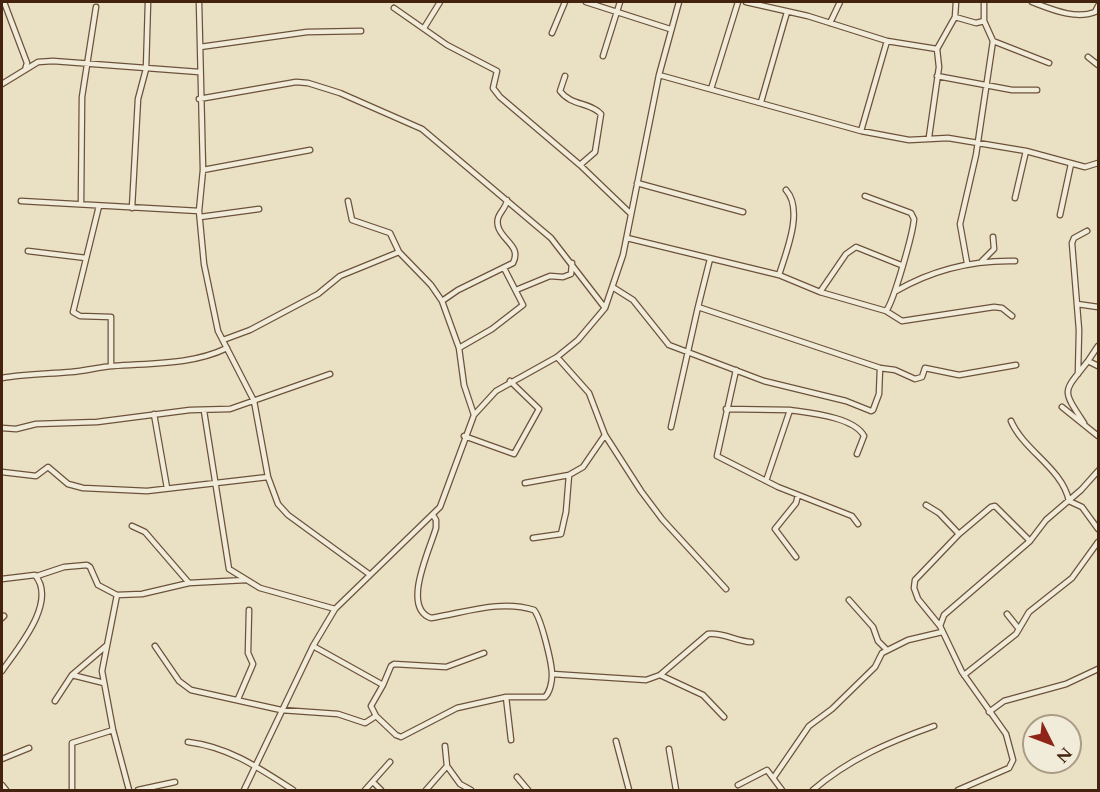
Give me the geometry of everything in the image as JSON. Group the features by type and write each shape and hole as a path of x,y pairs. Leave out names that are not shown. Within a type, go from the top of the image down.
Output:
{"street":[{"path":"4,2 27,63 25,70"},
{"path":"132,208 138,99 146,69 148,2"},
{"path":"199,2 199,99 203,170 199,211 204,264 218,331 254,402 268,477 278,504 288,515 369,574"},
{"path":"424,28 440,2"},
{"path":"552,33 565,2"},
{"path":"586,2 670,29"},
{"path":"603,56 620,2"},
{"path":"244,790 313,646 335,609 433,515 442,503 464,436 474,415 490,396 510,381 556,357 578,340 605,308 614,288 627,238 659,75 679,2"},
{"path":"711,88 738,2"},
{"path":"746,2 830,23 887,41 937,49"},
{"path":"830,23 840,2"},
{"path":"928,137 937,76 937,49 955,17 956,2"},
{"path":"967,263 960,224 977,144 993,41 984,21 984,2"},
{"path":"1032,2 1060,13 1089,15 1095,12 1098,6"},
{"path":"81,204 82,97 96,7"},
{"path":"394,8 447,45 497,70 493,88 495,92 580,165 631,214"},
{"path":"761,102 788,12"},
{"path":"955,17 976,23 984,21"},
{"path":"200,47 307,32 361,31"},
{"path":"861,131 887,41"},
{"path":"993,41 1049,63"},
{"path":"1088,57 1098,64"},
{"path":"2,84 38,62 88,62 199,72"},
{"path":"659,75 861,131 909,140 928,137 948,138 1026,151 1085,166 1098,163"},
{"path":"565,76 560,91 565,97 601,114 595,152 580,165"},
{"path":"937,76 985,85 1037,90"},
{"path":"199,99 296,82 308,83 340,93 422,129 551,238 572,263 592,295 605,308"},
{"path":"203,170 310,150"},
{"path":"1015,198 1026,151"},
{"path":"1060,216 1071,164"},
{"path":"637,183 743,212"},
{"path":"779,275 794,208 791,196 786,190"},
{"path":"865,196 911,213 913,224 901,265 897,291 886,311"},
{"path":"442,301 458,290 513,263 516,256 498,225 499,214 506,207 507,200"},
{"path":"21,201 199,211"},
{"path":"348,201 352,220 390,232 399,252 431,285 442,301 459,348 464,385 474,415"},
{"path":"99,206 73,312 80,316 111,317 111,366"},
{"path":"200,217 259,210"},
{"path":"1078,374 1080,366 1072,243 1074,238 1088,231"},
{"path":"982,261 994,249 993,237"},
{"path":"627,238 779,275 820,292 886,311 902,321 936,314 994,307 1002,308 1012,316"},
{"path":"820,292 846,254 856,247 901,265"},
{"path":"28,250 86,258"},
{"path":"223,340 249,330 318,294 340,276 399,252"},
{"path":"671,427 710,259"},
{"path":"897,291 940,271 967,263 1015,261"},
{"path":"516,290 550,276 567,276 571,274 572,263"},
{"path":"459,348 492,329 519,309 524,302 504,268"},
{"path":"614,288 633,300 669,345 781,386 846,401 870,411 873,410 879,394 880,368"},
{"path":"1077,304 1098,307"},
{"path":"698,307 880,368 895,369 915,379 922,377 925,368 959,375 1016,365"},
{"path":"1084,423 1066,394 1067,388 1098,346"},
{"path":"2,378 205,357 227,348"},
{"path":"556,357 589,393 605,435 622,464 662,519 726,589"},
{"path":"1088,361 1098,366"},
{"path":"736,370 717,456 766,481 852,516 858,524"},
{"path":"2,428 16,429 36,424 97,422 154,414 230,409 254,402 297,383 330,374"},
{"path":"464,436 514,454 538,409 510,381"},
{"path":"1062,407 1098,436"},
{"path":"726,409 790,410 827,415 860,429 864,436 857,454"},
{"path":"766,481 790,410"},
{"path":"204,411 226,562 229,569 246,580 273,592 335,609"},
{"path":"154,414 167,488"},
{"path":"1011,421 1022,441 1060,482 1070,501 1082,507 1098,529"},
{"path":"1094,432 1098,428"},
{"path":"525,483 569,475 584,467 605,435"},
{"path":"2,472 36,477 48,467 68,484 83,488 147,491 214,481 237,482 268,477"},
{"path":"941,629 944,615 1030,541 1046,520 1070,501 1098,471"},
{"path":"533,538 561,534 566,512 569,475"},
{"path":"796,557 775,529 796,503 798,495"},
{"path":"926,504 939,513 959,534"},
{"path":"958,790 1010,768 1013,760 1006,734 964,675 941,629 918,599 914,588 915,580 959,534 995,506 1030,541"},
{"path":"433,515 436,528 417,592 420,612 431,618 481,608 534,610 539,619 552,675 548,693 545,697 506,697 457,708 401,737 376,716 371,706 394,664 446,666 483,653"},
{"path":"132,526 145,532 189,583"},
{"path":"964,675 1009,641 1029,612 1072,578 1098,542"},
{"path":"2,579 37,576 64,567 87,565 98,585 117,595 142,594 189,583 246,580"},
{"path":"2,671 35,623 39,613 37,576"},
{"path":"117,595 106,646 104,683 112,730 129,790"},
{"path":"849,600 873,627 878,641 887,650"},
{"path":"238,699 253,664 248,654 249,610"},
{"path":"1007,614 1019,628"},
{"path":"774,777 809,726 832,709 875,667 882,653 908,640 941,629"},
{"path":"552,675 646,680 660,675 708,634 716,633 733,640 751,642"},
{"path":"55,701 72,675 106,646"},
{"path":"155,646 179,681 191,690 281,710 338,714 365,723 376,716"},
{"path":"313,646 383,685"},
{"path":"989,712 1004,701 1066,684 1098,669"},
{"path":"72,675 104,683"},
{"path":"660,675 703,695 724,717"},
{"path":"506,697 511,740"},
{"path":"813,790 836,771 862,755 934,726"},
{"path":"72,790 72,743 112,730"},
{"path":"616,741 629,790"},
{"path":"188,742 219,747 256,766 293,790"},
{"path":"426,790 447,766 446,746"},
{"path":"2,759 29,748"},
{"path":"669,749 676,790"},
{"path":"365,790 390,762"},
{"path":"447,766 460,783 471,790"},
{"path":"738,785 764,770 774,777 782,790"},
{"path":"517,777 528,790"},
{"path":"138,790 175,782"},
{"path":"373,782 381,790"},
{"path":"2,785 6,790"}]}
